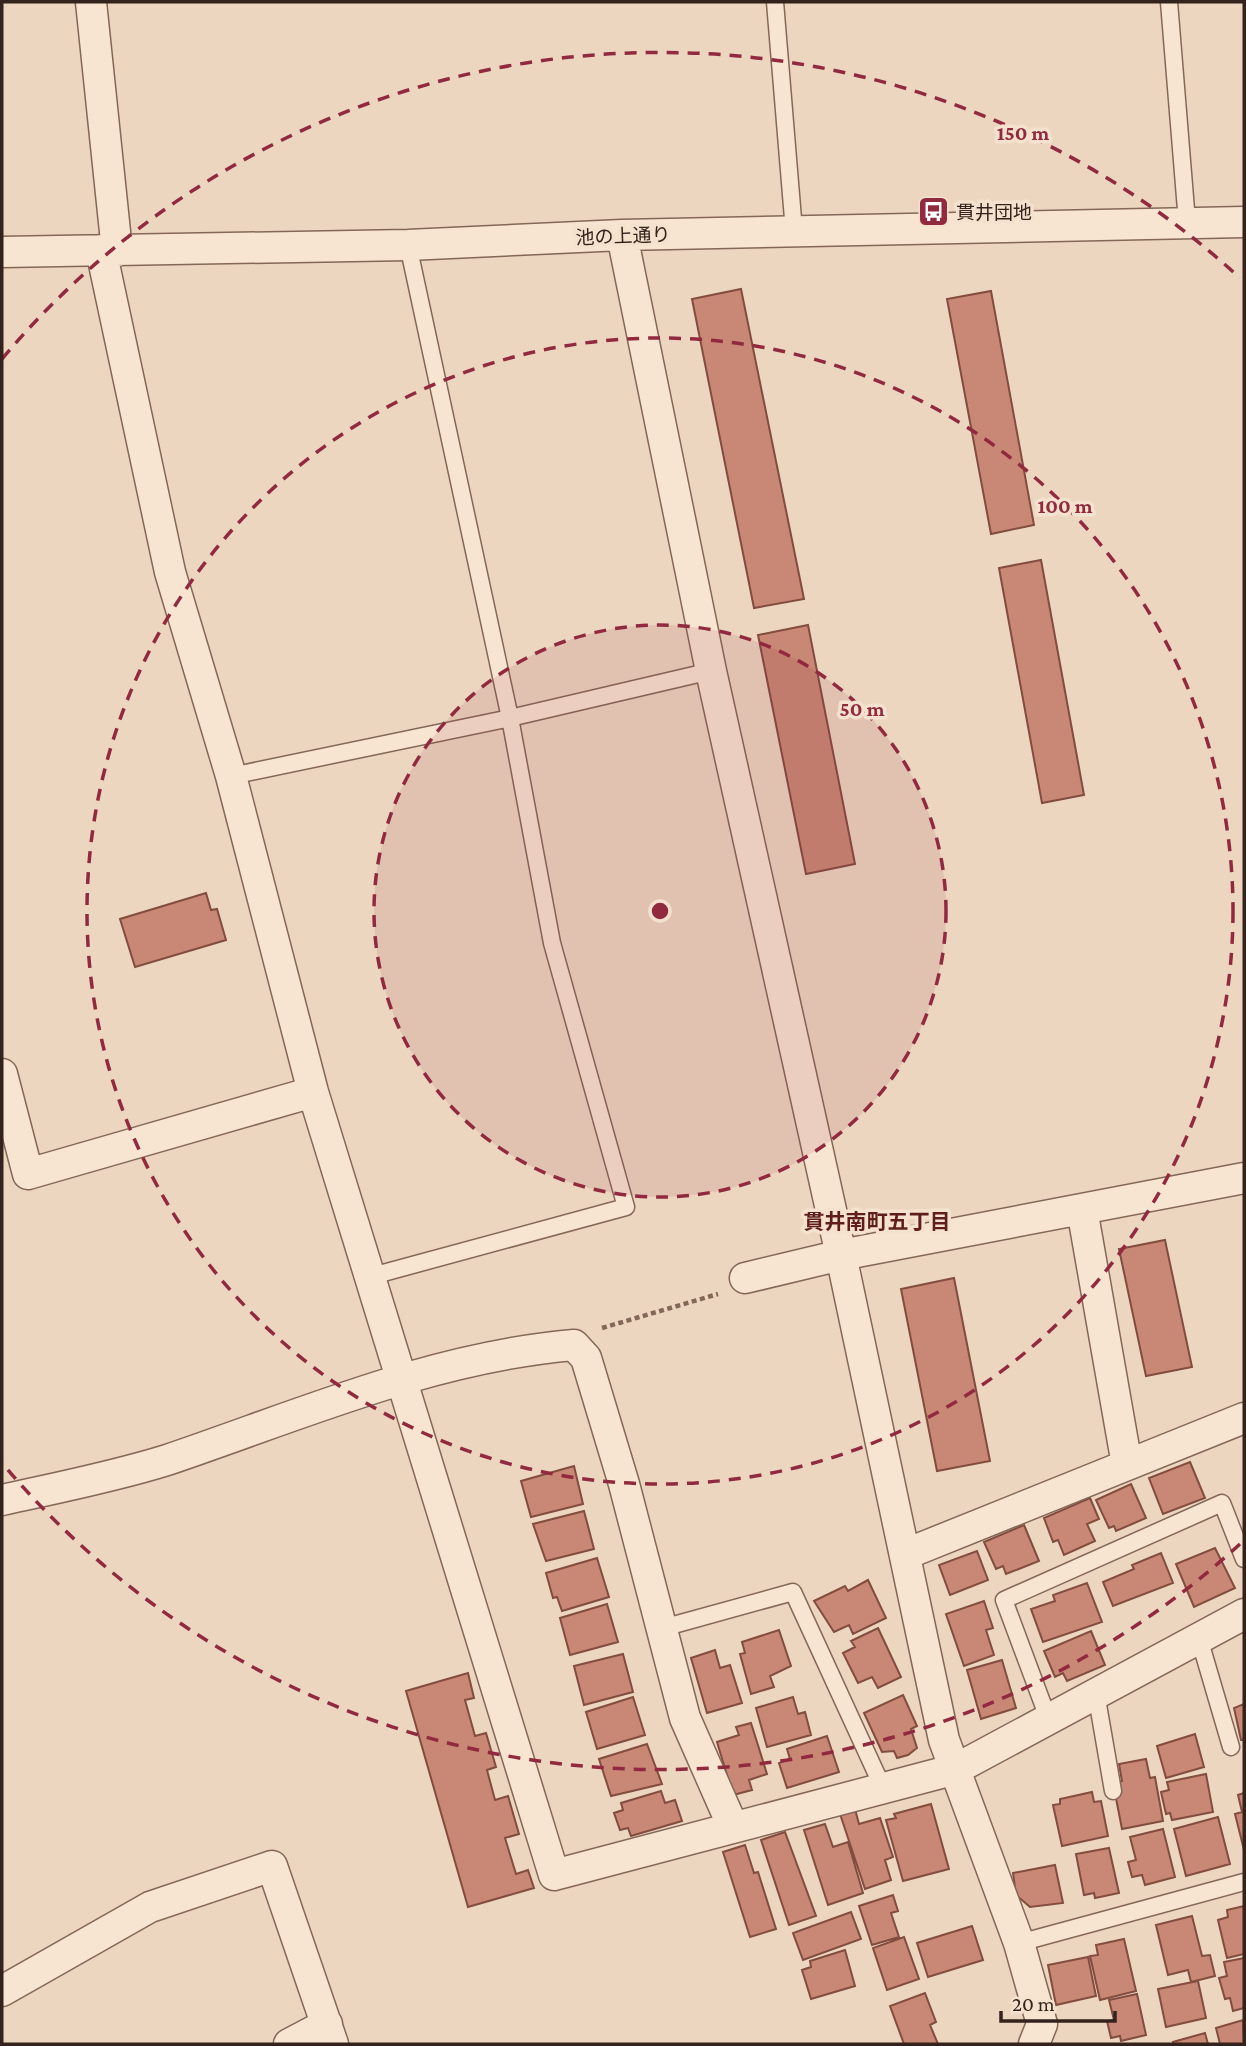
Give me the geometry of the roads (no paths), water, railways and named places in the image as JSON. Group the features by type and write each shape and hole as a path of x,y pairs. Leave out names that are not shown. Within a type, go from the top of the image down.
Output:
{"street":[{"path":"91,2 109,250 170,572 231,776 313,1092 372,1276 554,1875 956,1769 1244,1614"},
{"name":"池の上通り","path":"2,252 408,245 622,235 1244,222"},
{"path":"622,235 711,671 841,1255 944,1741 1019,1943 1042,2024 1034,2044"},
{"path":"2,1074 28,1174 313,1092"},
{"path":"745,1278 841,1255 1082,1209 1243,1184"},
{"path":"1082,1209 1127,1465"},
{"path":"2,1500 163,1461 401,1378 574,1345 586,1358 624,1484 659,1629 685,1718 733,1827"},
{"path":"906,1554 1244,1418"},
{"path":"2,1992 150,1907 272,1866 330,2034 289,2044"}],"lane":[{"path":"775,2 794,231"},
{"path":"1169,2 1187,222"},
{"path":"372,1276 626,1207 552,943 510,719 408,245"},
{"path":"231,776 510,719 711,671"},
{"path":"1048,1718 1004,1600 1222,1503 1244,1559"},
{"path":"659,1629 793,1592 883,1788"},
{"path":"1199,1638 1231,1746"},
{"path":"1096,1693 1113,1791"},
{"path":"1019,1943 1244,1882"}],"place":[{"name":"貫井団地","path":"933,212"}],"district":[{"name":"貫井南町五丁目","path":"877,1222"}]}
